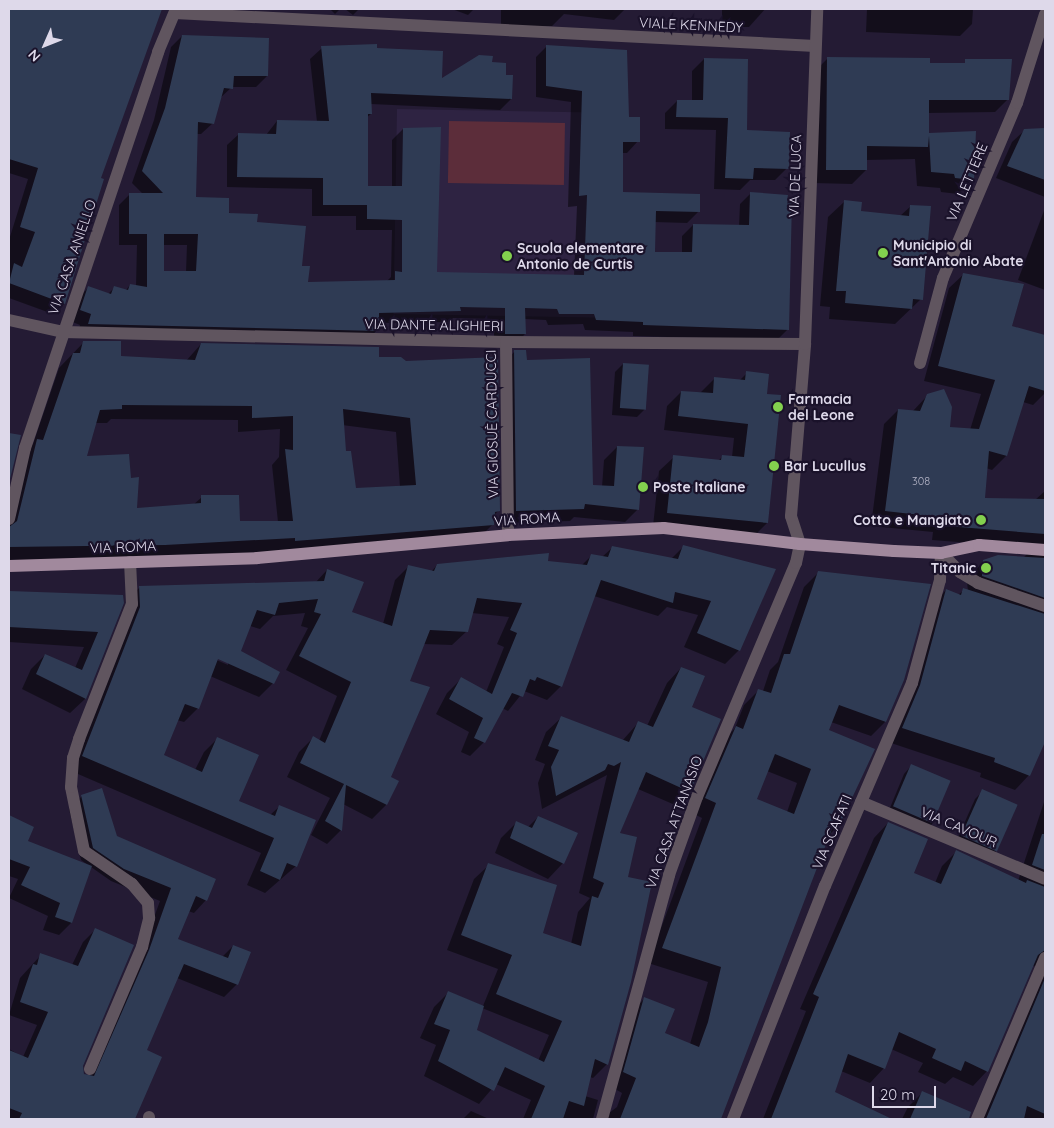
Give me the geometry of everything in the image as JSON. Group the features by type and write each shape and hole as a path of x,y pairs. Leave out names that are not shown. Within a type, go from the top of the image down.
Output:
{"main road":[{"name":"VIA ROMA","path":"9,566 257,558 508,535 664,528 800,544 941,553 979,545 1045,550"}],"street":[{"name":"VIA DE LUCA","path":"800,544 791,516 805,344 817,9"},
{"name":"VIALE KENNEDY","path":"176,11 815,46"},
{"name":"VIA CASA ANIELLO","path":"9,520 25,448 63,332 158,52 176,11"},
{"name":"VIA LETTERE","path":"920,363 943,278 1018,103 1045,14"},
{"name":"VIA DANTE ALIGHIERI","path":"9,320 63,332 506,342 805,344"},
{"name":"VIA GIOSUÈ CARDUCCI","path":"506,342 508,535"},
{"name":"VIA CASA ATTANASIO","path":"602,1119 668,875 697,797 796,563 800,544"},
{"path":"941,553 960,572 978,583 1045,606"},
{"name":"VIA SCAFATI","path":"733,1119 912,682 940,580 941,553"},
{"path":"90,1069 142,947 149,918 148,903 132,884 84,851 71,787 73,758 79,739 132,604 130,562"},
{"name":"VIA CAVOUR","path":"862,802 1045,879"},
{"path":"977,1119 1045,958"}],"shaded area":[{"name":"Scuola elementare Antonio de Curtis","path":"397,109 623,113 619,318 393,314"},
{"path":"449,121 565,123 564,185 448,183"}],"building":[{"path":"9,9 162,9 101,178 104,179 65,304 9,283 14,263 22,267 35,232 20,227 38,168 9,159"},
{"path":"182,35 269,38 268,76 234,76 233,89 224,88 214,124 198,122 196,197 229,198 229,213 258,214 257,222 306,226 302,266 310,266 308,282 395,280 395,271 402,272 402,220 367,219 367,205 323,205 323,178 237,177 238,133 276,134 277,120 329,121 321,46 377,44 377,48 443,51 442,78 479,55 493,56 492,62 506,63 506,75 513,75 512,99 371,93 372,114 368,114 368,186 402,186 403,128 441,127 437,272 584,275 587,195 579,196 582,91 546,86 546,45 627,50 629,117 640,117 640,142 623,142 623,192 700,194 700,212 656,211 655,252 692,252 693,224 749,225 750,192 788,195 787,200 792,200 789,330 643,325 643,322 596,320 594,314 559,314 557,309 525,308 526,334 505,334 505,308 460,307 461,311 379,313 379,331 88,324 91,314 80,310 88,286 111,294 114,286 128,290 130,284 147,287 147,234 129,234 129,193 163,193 142,171 165,108","holes":["164,234 198,234 196,271 164,271"]},
{"path":"827,57 930,58 930,63 965,63 965,59 1012,59 1009,100 929,100 929,133 976,131 974,180 955,178 954,174 931,172 929,136 928,147 867,146 867,170 826,170"},
{"path":"704,58 748,59 747,130 790,132 789,169 754,168 753,179 725,178 728,118 676,117 677,100 703,100"},
{"path":"1045,128 1045,180 1007,166 1024,129"},
{"name":"Municipio di Sant'Antonio Abate","path":"844,200 862,202 861,211 909,216 910,205 931,206 923,300 913,299 912,309 845,303 846,291 836,291"},
{"path":"963,273 1024,284 1012,326 1045,335 1045,391 1029,386 1007,456 989,451 985,498 1045,499 1045,534 946,526 947,518 885,511 898,409 920,411 927,394 944,389 952,407 950,427 979,429 995,380 938,366"},
{"path":"83,341 121,341 121,356 195,360 201,343 379,347 379,357 401,357 406,361 498,357 500,511 495,512 494,525 295,541 295,538 165,545 9,547 9,527 17,521 37,439 43,440 73,353 80,353","holes":["122,405 252,406 252,418 293,416 293,450 285,449 293,521 240,521 239,495 201,495 201,503 137,508 139,477 131,478 129,454 87,456 100,410 122,409","343,409 410,418 416,485 356,488 351,451 346,451"]},
{"path":"514,350 526,350 527,360 590,358 593,485 614,486 617,446 644,447 639,510 585,504 584,509 516,511"},
{"path":"623,363 649,365 646,410 620,408"},
{"path":"746,371 769,374 767,394 781,395 768,523 667,513 673,455 721,460 722,455 744,457 748,424 678,416 681,391 713,393 714,377 745,380"},
{"path":"9,433 21,435 9,483"},
{"path":"683,545 776,569 740,651 697,633 711,601 675,592 673,603 601,580 562,687 537,677 535,681 530,679 523,697 512,693 485,743 474,738 483,718 449,699 461,677 492,694 517,633 510,630 522,603 477,598 468,632 430,630 410,681 430,687 391,777 399,781 387,805 346,785 342,831 325,821 344,784 300,763 313,736 325,743 351,682 299,656 321,614 314,612 318,599 279,603 275,615 257,610 241,651 280,672 274,684 218,659 199,709 185,704 164,755 202,772 217,737 259,755 239,801 275,816 279,805 316,820 297,867 287,863 280,880 260,871 274,838 82,756 140,607 139,586 324,581 327,569 364,582 352,612 392,626 408,565 434,571 437,564 549,553 548,561 587,565 591,554 608,557 612,546 678,559"},
{"path":"998,555 1045,558 1045,598 982,576 983,560"},
{"path":"818,571 931,584 904,680 886,722 839,705 829,730 875,749 838,828 833,826 721,1119 620,1119 636,1078 623,1072 644,997 675,1009 665,1033 699,1047 708,1022 721,967 662,948 716,803 705,798 736,726 743,729 758,689 771,693 784,654 790,654","holes":["775,754 811,769 794,814 757,799"]},
{"path":"963,588 1045,614 1045,742 1030,776 994,762 995,758 902,728 920,685 946,589 961,595"},
{"path":"9,591 123,595 124,603 86,699 36,674 45,654 82,670 98,632 9,627"},
{"path":"681,667 705,676 692,707 721,719 690,792 646,772 620,833 637,837 628,877 652,882 631,982 608,1065 595,1059 584,1106 569,1101 563,1119 531,1119 545,1086 505,1067 494,1091 438,1061 450,1030 434,1024 448,991 484,1006 477,1030 544,1062 562,1021 496,994 512,955 461,935 488,863 557,885 543,933 581,946 592,896 598,898 604,883 593,878 621,762 614,766 608,764 605,770 556,796 551,767 559,750 548,746 561,716 629,742 638,721 653,727"},
{"path":"911,764 951,781 933,823 893,806"},
{"path":"102,788 117,836 216,879 207,901 196,896 178,939 228,958 233,945 251,952 238,985 184,964 147,1050 162,1057 135,1119 19,1119 22,1113 9,1108 9,1050 28,1058 48,1012 20,1002 33,964 37,965 40,953 78,966 95,928 134,945 83,1066 84,1074 94,1076 149,950 171,888 124,869 93,848 81,795"},
{"path":"982,789 1018,805 997,851 961,836"},
{"path":"9,815 34,827 28,841 92,866 72,923 55,917 60,903 21,885 30,867 9,859"},
{"path":"538,816 578,833 564,864 510,838 516,821 532,828"},
{"path":"888,822 928,839 914,873 941,884 956,850 1026,883 1027,880 1045,887 1045,950 1038,955 988,1072 965,1061 961,1071 932,1058 936,1049 899,1032 885,1069 848,1054 835,1092 892,1119 771,1119 819,997 813,994"},
{"path":"1042,834 1045,834 1045,870 1032,865"},
{"path":"1045,978 1045,1114 1027,1106 1024,1119 986,1119"},
{"path":"922,1091 971,1112 969,1119 910,1119"}],"place":[{"name":"Municipio di Sant'Antonio Abate","path":"883,253"},
{"name":"Scuola elementare Antonio de Curtis","path":"507,256"},
{"name":"Farmacia del Leone","path":"778,407"},
{"name":"Bar Lucullus","path":"774,466"},
{"name":"Poste Italiane","path":"643,487"},
{"name":"Cotto e Mangiato","path":"981,520"},
{"name":"Titanic","path":"986,568"}]}
